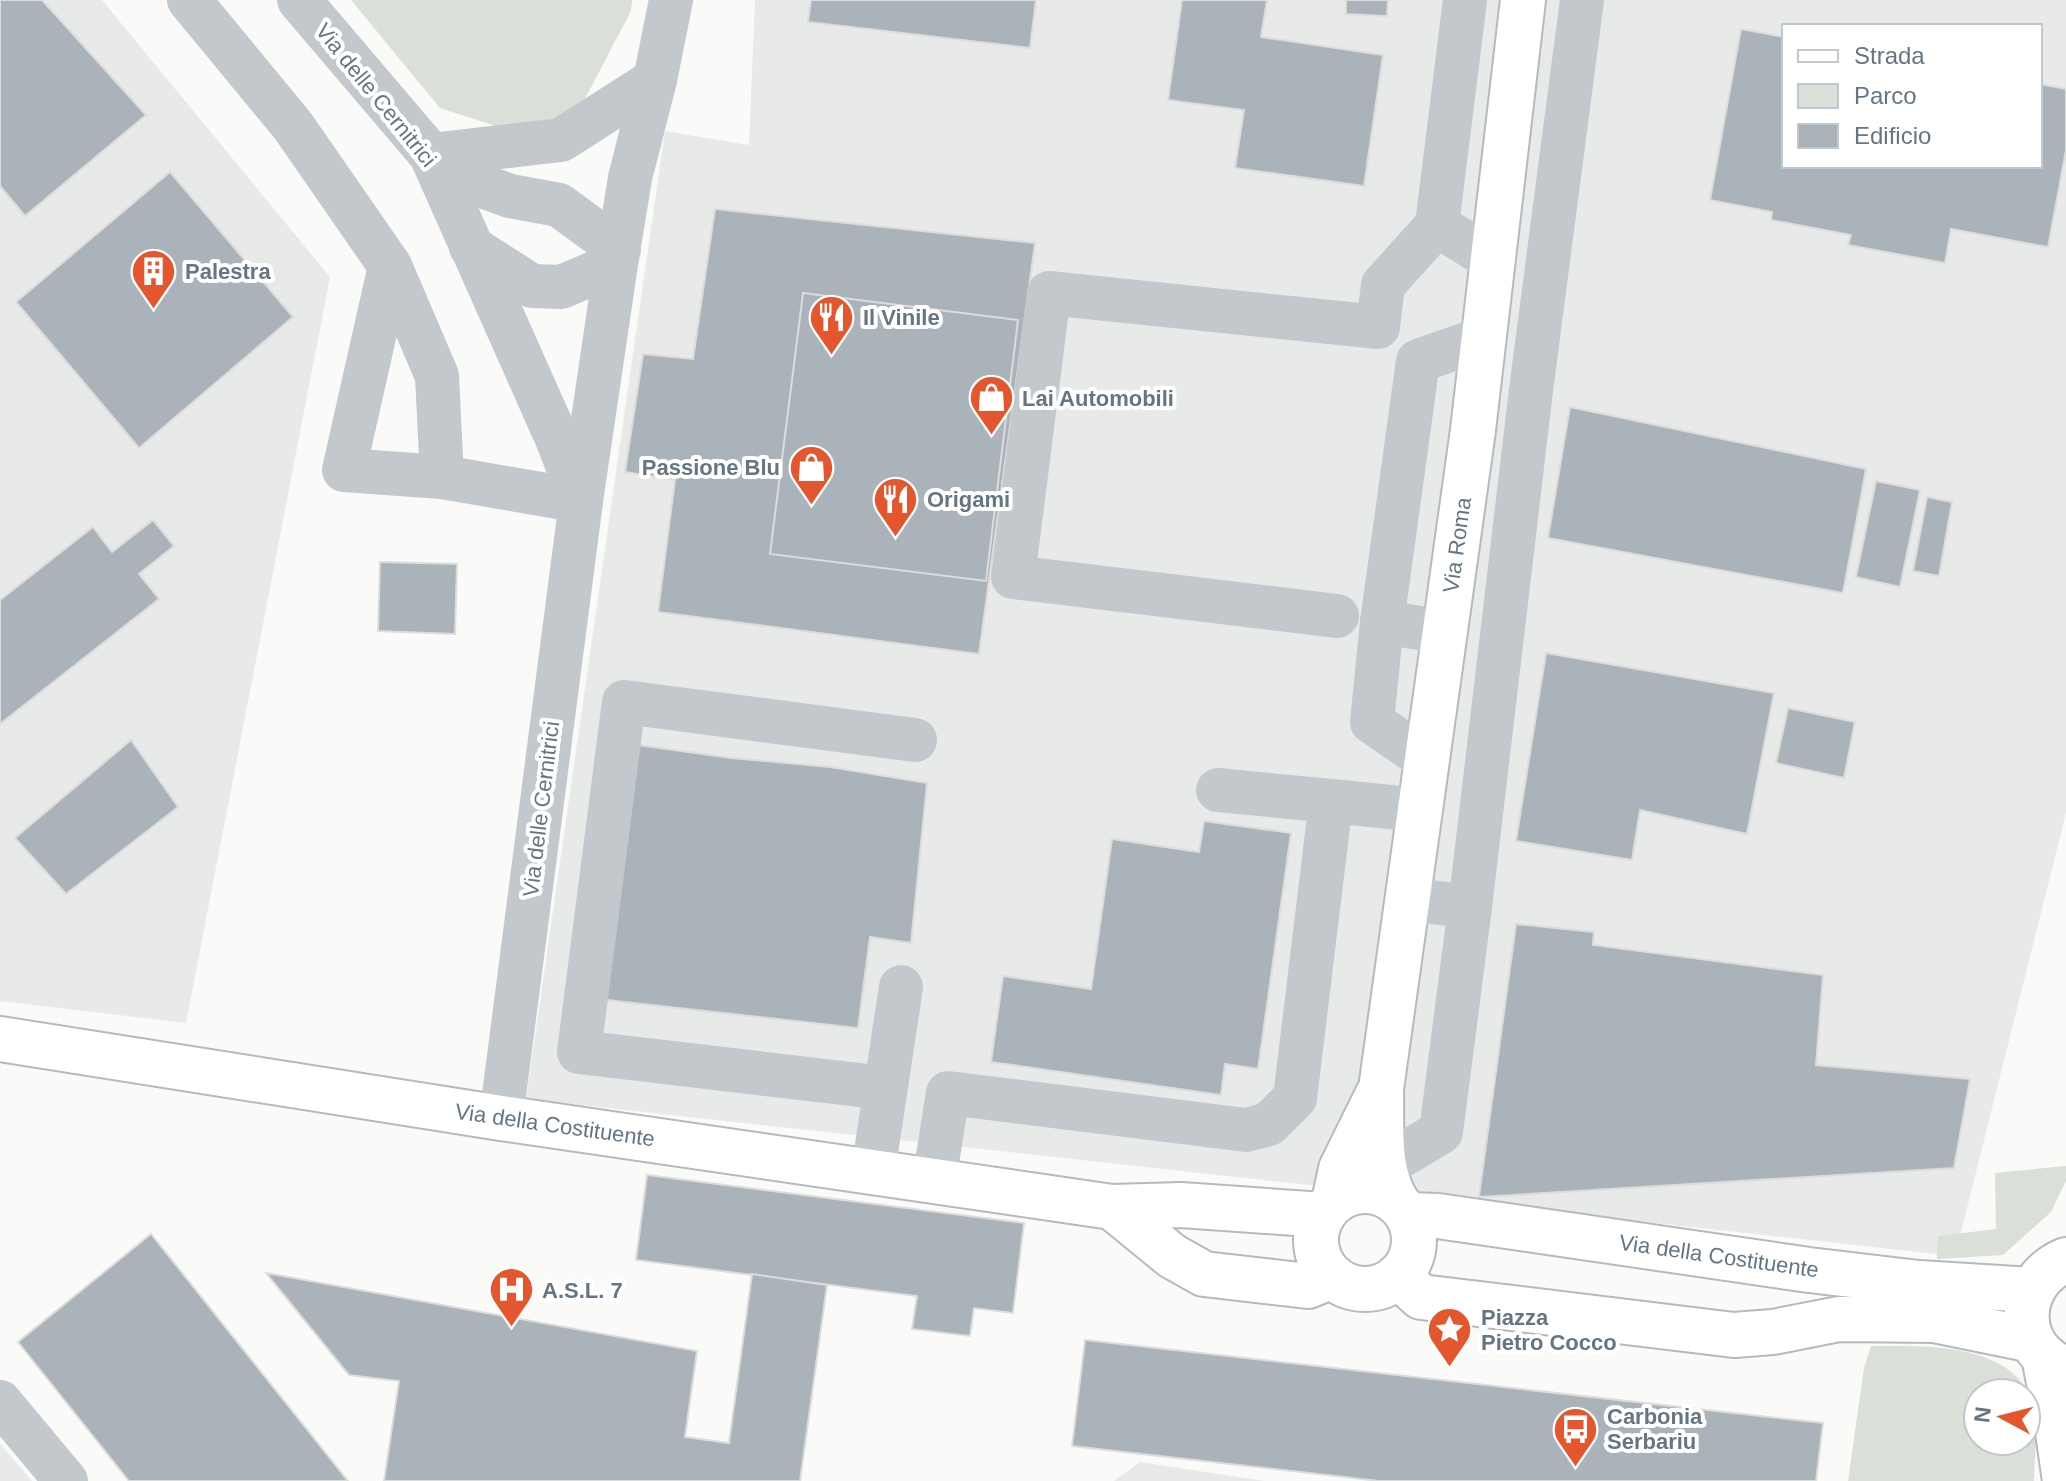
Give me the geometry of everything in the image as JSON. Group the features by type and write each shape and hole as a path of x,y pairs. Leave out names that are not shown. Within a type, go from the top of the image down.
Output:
{"main road":[{"name":"Via Roma","path":"1396,1194 1381,1089 1484,338 1523,0"},
{"name":"Via della Costituente","path":"0,1039 501,1118 1112,1207 1328,1208"},
{"name":"Via Roma","path":"1328,1208 1341,1169 1381,1089"},
{"path":"1365,1190 1396,1194 1414,1231 1414,1247 1409,1263 1398,1276 1378,1287 1367,1289 1348,1286 1332,1276 1322,1262 1317,1247 1317,1230 1328,1208 1349,1193 1365,1190"},
{"name":"Via della Costituente","path":"1396,1194 1438,1216 1919,1283 2032,1290"},
{"path":"1112,1207 1172,1256 1204,1274 1308,1286 1332,1276"},
{"path":"2065,1259 2051,1267 2032,1290 2027,1306 2027,1323 2047,1355 2065,1481"},
{"path":"1773,1332 1786,1313 1789,1287 1777,1264"},
{"path":"1398,1276 1421,1297 1734,1335 1773,1332 1839,1319 1934,1320 2047,1355"}],"street":[{"path":"189,0 293,126 390,266 437,376 442,477"},
{"name":"Via delle Cernitrici","path":"299,0 431,155 558,441 581,501"},
{"name":"Via delle Cernitrici","path":"501,1118 581,501 618,256 630,178 671,0"},
{"path":"1337,616 1013,577 1049,293 1378,327 1383,285 1437,225 1465,0"},
{"path":"1396,1194 1441,1132 1531,390 1582,0"},
{"path":"431,155 561,140 658,64"},
{"path":"431,155 458,177 510,196 559,205 618,256 561,287 532,286 471,247"},
{"path":"1504,164 1560,170"},
{"path":"1437,225 1493,260"},
{"path":"390,266 344,470 442,477 581,501"},
{"path":"1427,760 1372,722 1382,622 1418,361 1484,338"},
{"path":"1478,384 1531,390"},
{"path":"1382,622 1505,608"},
{"path":"885,1088 579,1052 624,702 915,740"},
{"path":"1218,790 1420,810"},
{"path":"934,1181 948,1093 1246,1130 1269,1124 1295,1098 1331,801"},
{"path":"1408,899 1470,907"},
{"path":"873,1172 901,987"},
{"path":"0,1402 66,1481"}],"shaded area":[{"path":"0,0 102,0 330,277 186,1023 0,1001"},
{"path":"755,0 2066,0 2066,813 1955,1256 526,1099 665,131 749,145"},
{"path":"0,1444 32,1481 0,1481"},
{"path":"1140,1462 1265,1481 1114,1481"}],"green space":[{"path":"351,0 632,0 631,11 576,116 499,127 440,108"},
{"path":"2066,1166 2066,1181 2051,1212 2003,1255 1937,1259 1938,1236 1996,1229 1995,1173"},
{"path":"1871,1346 1917,1346 1965,1352 1988,1358 2016,1377 1962,1377 1962,1457 2035,1457 2034,1481 1848,1481 1864,1368"}],"building":[{"path":"0,0 42,0 146,115 25,216 0,186"},
{"path":"811,0 1036,0 1030,48 808,22"},
{"path":"1182,0 1267,0 1261,37 1383,55 1364,186 1235,168 1244,110 1168,100"},
{"path":"1346,0 1388,0 1387,16 1346,14"},
{"path":"1741,29 1782,37 1782,168 2042,168 2042,84 2066,89 2066,150 2048,247 1951,229 1945,263 1848,245 1851,235 1771,220 1772,212 1710,200"},
{"name":"Palestra","path":"170,172 293,317 139,448 16,302"},
{"path":"715,209 1035,243 979,654 658,612 675,480 625,472 643,354 693,359"},
{"path":"803,293 1018,320 986,581 770,554"},
{"path":"1570,407 1866,469 1843,593 1548,538"},
{"path":"1876,481 1920,490 1900,587 1856,577"},
{"path":"1927,497 1952,502 1939,576 1913,571"},
{"path":"153,520 174,546 139,574 159,599 0,724 0,600 93,527 112,552"},
{"path":"380,562 457,564 455,634 378,631"},
{"path":"1546,653 1774,693 1747,834 1640,810 1632,860 1516,841"},
{"path":"1788,708 1855,722 1844,778 1776,763"},
{"path":"131,740 178,807 66,894 15,838"},
{"path":"638,745 830,767 927,783 911,943 870,937 858,1028 598,999"},
{"path":"1204,821 1291,833 1258,1069 1225,1064 1221,1095 991,1062 1003,976 1091,989 1112,839 1199,852"},
{"path":"1516,924 1594,932 1593,945 1823,975 1816,1065 1970,1079 1954,1168 1479,1197"},
{"path":"647,1175 1024,1223 1013,1313 974,1308 970,1336 912,1329 917,1296 636,1260"},
{"path":"151,1234 348,1481 129,1481 18,1342"},
{"path":"266,1273 697,1351 685,1437 729,1443 752,1274 827,1285 800,1481 384,1481 399,1381 349,1375"},
{"path":"1085,1340 1823,1423 1816,1481 1379,1481 1072,1446"}],"place":[{"name":"Palestra","path":"154,310"},
{"name":"Il Vinile","path":"832,356"},
{"name":"Lai Automobili","path":"991,437"},
{"name":"Passione Blu","path":"811,506"},
{"name":"Origami","path":"896,538"},
{"name":"A.S.L. 7","path":"511,1329"},
{"name":"Piazza Pietro Cocco","path":"1450,1369"},
{"name":"Carbonia Serbariu","path":"1576,1468"}]}
